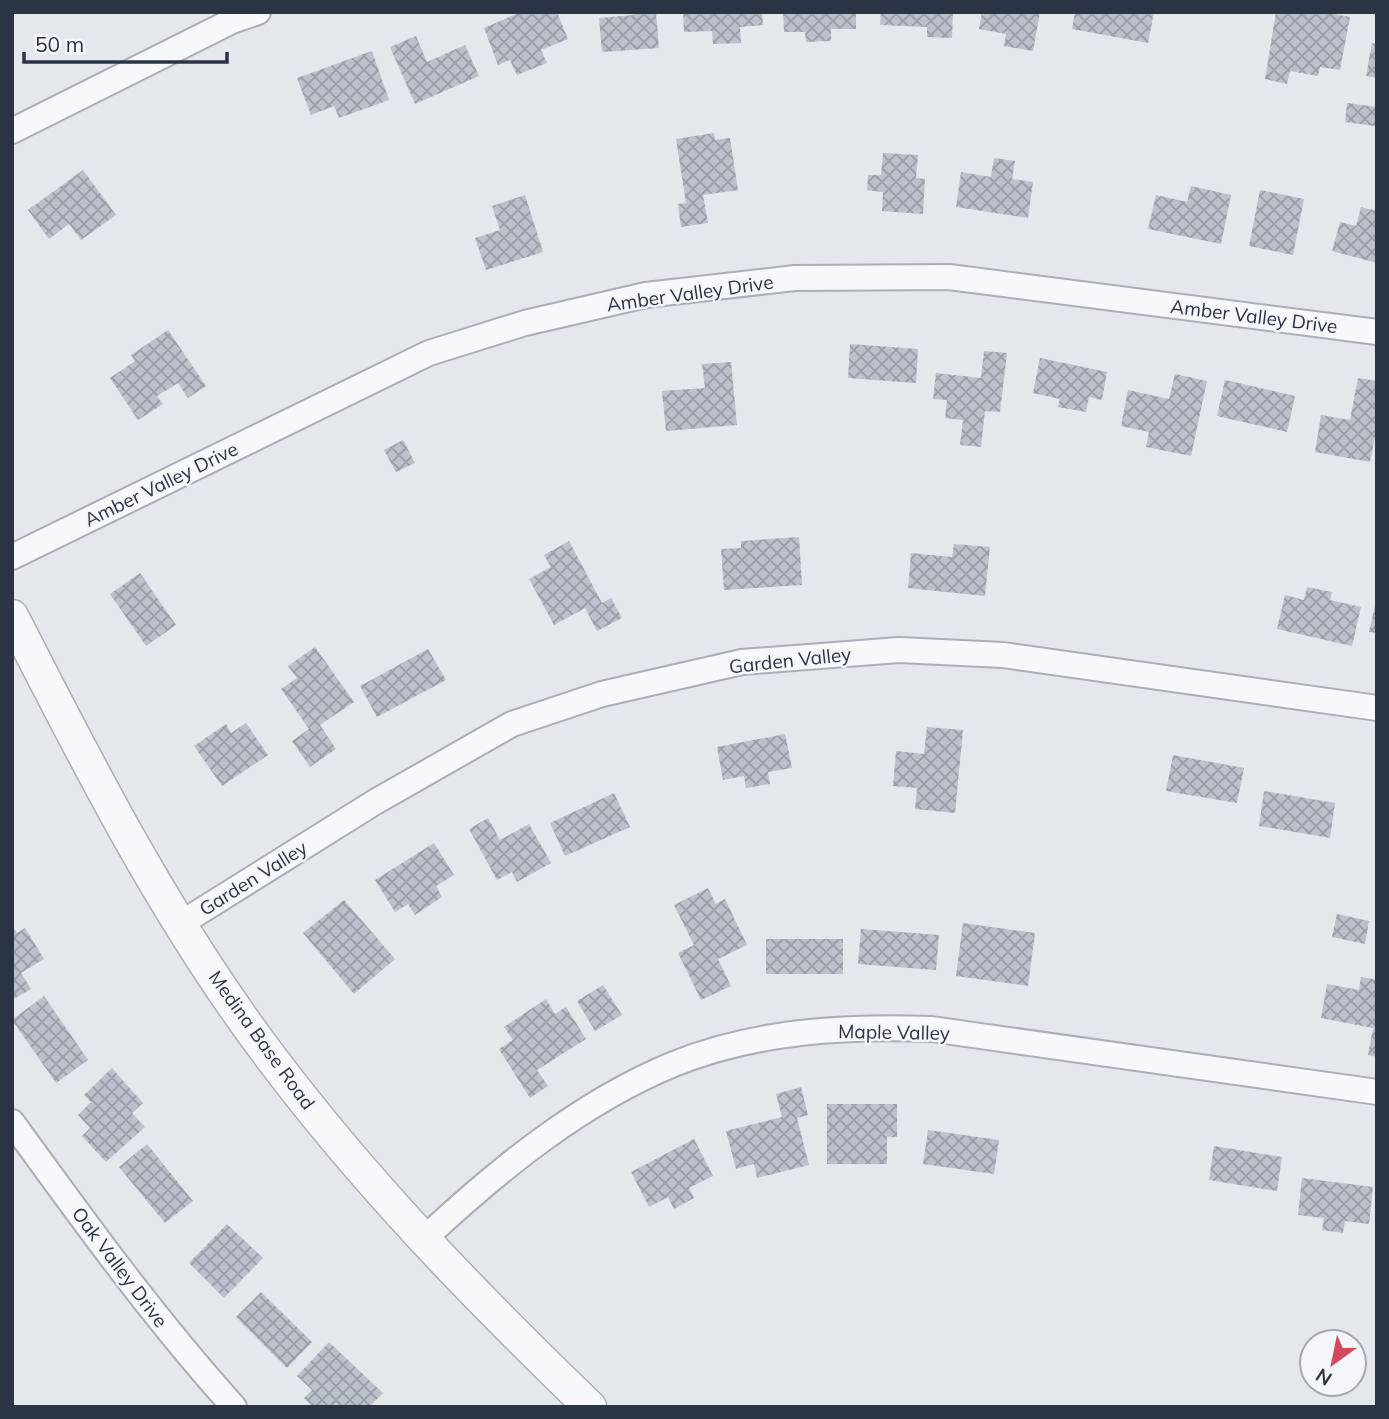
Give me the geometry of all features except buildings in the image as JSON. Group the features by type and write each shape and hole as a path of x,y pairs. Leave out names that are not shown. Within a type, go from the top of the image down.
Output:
{"street":[{"path":"12,131 232,21 258,12"},
{"name":"Amber Valley Drive","path":"12,557 429,353 525,323 646,295 796,278 949,278 1377,332"},
{"name":"Medina Base Road","path":"12,616 106,799 180,924 278,1067 385,1196 507,1327 590,1407"},
{"name":"Garden Valley","path":"180,924 375,802 512,724 602,694 742,662 899,650 1003,655 1377,708"},
{"name":"Maple Valley","path":"425,1238 487,1182 623,1088 675,1063 741,1044 802,1032 864,1027 931,1029 1377,1092"},
{"name":"Oak Valley Drive","path":"12,1122 107,1255 188,1356 234,1407"}]}
